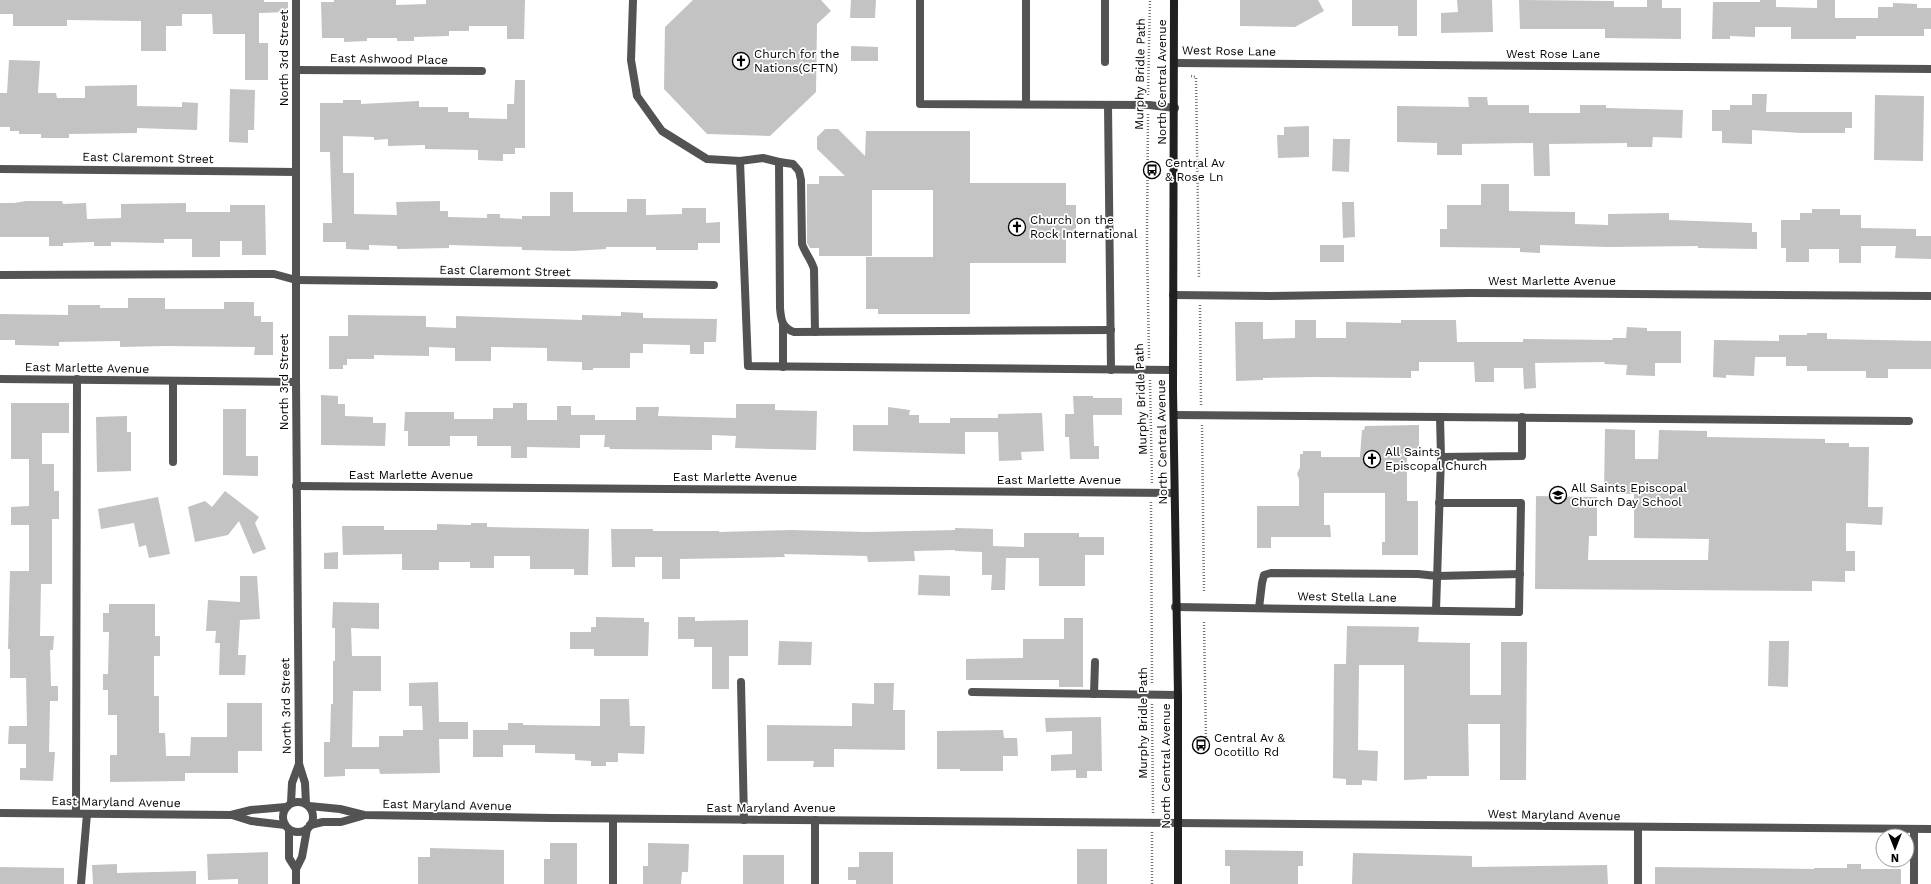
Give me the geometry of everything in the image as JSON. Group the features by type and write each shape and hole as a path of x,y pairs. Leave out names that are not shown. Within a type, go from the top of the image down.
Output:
{"main road":[{"name":"North Central Avenue","path":"1174,0 1175,108 1173,370 1175,607 1178,695 1178,884"}],"street":[{"name":"North 3rd Street","path":"296,0 296,486 299,764 306,783 308,805"},
{"path":"633,0 631,60 637,96 662,131 707,159 740,161 763,158 793,164 799,171 802,180 802,244 805,252 812,260 814,269 815,332"},
{"path":"920,0 920,104 1148,105 1175,108"},
{"path":"1026,0 1026,104"},
{"path":"1105,0 1105,62"},
{"name":"West Rose Lane","path":"1175,63 1931,69"},
{"name":"East Ashwood Place","path":"296,70 482,72"},
{"path":"1108,105 1112,370"},
{"path":"740,161 748,366 1173,370"},
{"path":"779,162 780,308 783,367"},
{"name":"East Claremont Street","path":"0,169 296,172"},
{"name":"East Claremont Street","path":"0,275 274,274 296,280 714,285"},
{"name":"West Marlette Avenue","path":"1174,295 1271,296 1469,293 1931,296"},
{"path":"782,325 794,332 1111,330"},
{"name":"East Marlette Avenue","path":"0,379 296,382"},
{"path":"76,813 77,379"},
{"path":"173,381 173,462"},
{"path":"1174,415 1909,421"},
{"path":"1436,610 1441,456 1440,417"},
{"path":"1441,456 1522,456 1522,417"},
{"name":"East Marlette Avenue","path":"296,486 1174,493"},
{"path":"1259,608 1264,575 1270,573 1418,574 1437,576 1520,574 1521,503 1439,503"},
{"name":"West Stella Lane","path":"1175,607 1519,612 1520,574"},
{"path":"1094,694 1095,662"},
{"path":"741,682 744,820"},
{"path":"972,692 1178,695"},
{"name":"North 3rd Street","path":"288,805 292,783 299,764"},
{"name":"East Maryland Avenue","path":"0,813 231,815 250,810 299,802 364,815 613,819 1178,822"},
{"path":"288,805 282,814 287,828 289,858 296,870"},
{"path":"296,884 296,870 302,857 309,827 313,818 308,805"},
{"path":"81,884 87,814"},
{"name":"East Maryland Avenue","path":"231,815 298,832 323,822 341,822 364,815"},
{"path":"613,819 613,884"},
{"path":"815,820 815,884"},
{"name":"West Maryland Avenue","path":"1178,822 1638,828 1875,829"},
{"path":"1638,828 1638,884"},
{"name":"West Maryland Avenue","path":"1915,829 1931,829"},
{"path":"1914,868 1914,884"}],"path":[{"name":"Murphy Bridle Path","path":"1150,0 1147,241 1152,492 1152,694 1154,797"},
{"path":"1191,76 1196,76 1199,278"},
{"path":"1200,302 1204,592"},
{"path":"1198,741 1206,741 1204,622"},
{"path":"1152,844 1152,884"}],"building":[{"path":"0,0 264,0 264,2 288,2 288,12 259,13 259,43 268,43 268,80 245,80 245,34 213,34 212,14 182,14 182,26 166,26 166,51 141,51 141,21 67,20 67,26 13,26 13,14 0,14"},
{"path":"334,0 396,0 396,5 426,4 426,0 525,0 524,39 507,39 507,26 469,26 469,31 449,31 449,36 414,37 414,41 397,41 397,38 367,38 367,41 344,42 344,38 322,38 321,2 334,2"},
{"path":"693,0 821,0 831,11 817,24 816,92 770,136 707,134 664,89 665,27"},
{"path":"851,0 876,0 875,18 850,18"},
{"path":"1240,0 1318,0 1324,11 1295,27 1240,26"},
{"path":"1352,0 1417,0 1417,36 1398,36 1398,26 1352,26"},
{"path":"1457,0 1492,0 1493,32 1441,33 1441,13 1458,12"},
{"path":"1519,0 1614,1 1614,7 1647,7 1647,0 1662,0 1662,8 1681,8 1681,39 1605,38 1605,29 1520,29"},
{"path":"1760,0 1776,0 1776,7 1817,8 1817,0 1835,0 1835,18 1878,18 1878,7 1893,7 1893,3 1917,4 1917,8 1931,8 1931,29 1924,29 1924,36 1856,36 1856,39 1791,39 1791,27 1755,27 1755,37 1730,36 1730,39 1712,39 1713,2 1760,2"},
{"path":"851,46 878,47 878,61 851,61"},
{"path":"9,60 40,61 38,93 56,93 57,98 85,98 85,86 137,85 137,106 182,107 182,102 198,103 197,130 137,128 137,133 69,134 69,138 41,138 41,134 19,134 19,131 10,131 10,127 0,127 0,93 7,93"},
{"path":"515,80 525,80 525,148 515,148 515,154 503,154 503,161 478,160 478,150 425,149 425,145 388,146 388,139 374,140 374,137 343,136 343,173 354,173 354,214 397,215 396,202 440,201 440,211 448,211 448,217 487,218 487,214 500,214 500,218 522,219 522,216 550,216 550,192 573,192 573,212 627,212 627,199 646,199 646,215 682,214 682,208 706,208 706,223 720,222 720,243 698,243 698,250 656,250 656,247 606,247 606,249 573,251 522,250 522,247 449,245 449,248 397,249 397,246 369,245 369,250 346,249 346,242 323,242 323,223 332,223 330,152 320,152 320,103 343,103 343,100 361,100 361,104 419,101 419,107 448,107 448,112 469,112 469,118 507,119 507,104 514,104"},
{"path":"230,89 255,90 254,130 248,130 248,143 229,142"},
{"path":"1752,94 1767,94 1766,112 1852,112 1852,128 1845,128 1845,133 1801,133 1752,130 1752,144 1722,143 1722,131 1712,131 1712,110 1730,110 1730,105 1752,105"},
{"path":"1875,95 1924,96 1923,161 1874,160"},
{"path":"1468,97 1487,97 1488,105 1529,105 1529,113 1580,113 1580,105 1606,105 1606,108 1683,110 1682,138 1653,137 1652,147 1627,147 1627,143 1549,144 1550,176 1534,176 1533,143 1462,144 1462,155 1437,155 1437,143 1397,142 1397,106 1469,107"},
{"path":"1309,126 1309,157 1278,158 1277,135 1284,135 1284,127"},
{"path":"825,129 838,129 865,156 866,131 970,131 970,183 1066,183 1066,205 1076,205 1076,239 1066,239 1066,263 970,263 970,314 878,314 878,309 866,309 866,257 933,257 933,190 872,190 872,256 819,256 819,248 810,248 807,243 807,184 819,184 819,176 845,176 817,149 817,137"},
{"path":"1333,139 1350,139 1349,172 1332,171"},
{"path":"1481,184 1509,184 1509,211 1575,212 1575,224 1608,225 1608,214 1669,213 1669,220 1752,223 1752,232 1757,232 1757,249 1698,248 1698,246 1608,247 1540,245 1540,253 1520,252 1520,248 1440,247 1440,229 1447,229 1447,205 1481,205"},
{"path":"62,201 63,204 86,203 87,219 121,218 121,204 186,203 186,212 230,212 230,205 265,205 266,255 242,255 242,241 220,241 220,257 192,257 192,239 164,239 164,243 111,242 111,246 94,246 94,242 63,243 63,246 49,246 49,237 0,237 0,203"},
{"path":"1342,202 1354,202 1355,237 1343,238"},
{"path":"1812,209 1840,209 1840,215 1861,215 1861,228 1916,229 1916,236 1931,236 1931,259 1895,258 1896,246 1861,246 1861,263 1839,263 1839,249 1809,249 1809,262 1786,262 1786,248 1781,248 1781,220 1800,220 1800,213 1812,213"},
{"path":"1320,245 1344,245 1344,262 1320,262"},
{"path":"128,298 165,298 165,309 224,309 224,302 254,302 254,316 261,316 261,322 273,322 273,355 254,355 255,347 120,347 120,341 59,342 59,346 15,345 15,340 0,340 0,314 68,315 68,305 100,305 100,308 128,308"},
{"path":"621,312 643,313 643,318 717,319 716,342 704,342 704,354 690,354 690,345 643,344 643,353 630,353 630,368 593,368 593,370 582,370 582,362 547,361 547,348 491,347 491,361 455,361 455,348 429,347 429,356 374,355 374,359 347,359 347,365 343,365 343,369 329,369 329,336 348,336 348,315 426,316 426,327 456,328 456,316 582,320 582,315 621,316"},
{"path":"1295,320 1316,320 1316,338 1346,338 1346,322 1401,323 1401,320 1456,320 1457,342 1523,342 1523,339 1612,340 1613,338 1626,338 1627,327 1647,328 1647,331 1681,331 1681,363 1655,363 1655,376 1626,375 1627,365 1604,364 1605,362 1535,363 1536,388 1524,389 1523,368 1494,368 1494,382 1475,382 1474,362 1419,362 1419,371 1411,371 1411,378 1317,377 1263,378 1263,380 1236,381 1235,322 1263,322 1263,339 1295,338"},
{"path":"1807,333 1827,333 1827,339 1931,341 1931,369 1888,369 1888,378 1866,378 1866,371 1807,371 1807,366 1786,366 1786,357 1755,357 1754,376 1726,375 1726,378 1713,377 1714,340 1779,341 1779,335 1807,335"},
{"path":"321,395 338,396 338,404 345,404 345,416 373,417 373,423 386,423 385,446 321,445"},
{"path":"1073,396 1122,398 1122,415 1093,415 1094,446 1099,446 1099,459 1070,459 1069,437 1065,437 1065,414 1074,414"},
{"path":"11,403 69,403 69,433 42,433 42,464 54,464 54,491 59,491 59,519 52,519 52,584 41,584 40,636 54,636 53,650 50,650 51,686 58,686 58,701 50,701 49,752 55,752 53,781 20,780 20,768 26,768 26,744 8,744 9,726 27,726 26,678 10,678 10,649 8,649 10,571 29,571 29,525 11,525 11,507 29,506 29,459 11,459"},
{"path":"513,403 527,403 527,420 557,420 557,406 571,406 571,415 595,415 595,420 636,420 636,407 659,407 658,416 736,418 736,404 775,404 775,410 817,411 816,450 735,448 736,436 712,435 712,450 610,449 609,447 604,447 605,435 580,435 580,448 527,447 527,458 511,458 511,446 477,446 477,436 450,436 450,446 408,446 408,431 404,431 405,412 454,412 454,419 493,419 493,408 513,408"},
{"path":"888,407 910,410 909,415 919,415 919,423 950,423 950,418 998,418 998,414 1042,413 1044,451 1021,452 1022,460 999,461 998,432 965,432 965,454 853,451 853,425 888,425"},
{"path":"223,409 246,409 246,456 258,456 258,476 223,475"},
{"path":"127,416 127,432 131,432 131,471 97,472 96,417"},
{"path":"1419,425 1419,449 1407,449 1407,501 1418,501 1418,555 1382,555 1382,542 1385,542 1385,493 1324,493 1324,525 1330,525 1331,537 1271,537 1271,548 1257,548 1257,506 1299,506 1299,479 1297,474 1300,467 1300,454 1303,454 1303,451 1321,451 1321,457 1360,457 1362,430 1364,430 1365,426"},
{"path":"1605,429 1635,430 1635,459 1658,459 1659,430 1707,431 1707,437 1825,439 1825,443 1849,443 1849,447 1869,447 1868,507 1883,507 1882,525 1846,523 1846,551 1855,551 1855,571 1845,571 1845,582 1812,581 1812,591 1535,589 1536,496 1597,497 1597,536 1589,536 1588,560 1708,560 1709,539 1634,538 1634,494 1604,493"},
{"path":"225,491 259,517 255,523 266,549 253,554 239,521 228,535 195,542 188,507 205,501 212,507"},
{"path":"158,497 170,554 149,558 146,545 139,547 134,523 101,529 98,509"},
{"path":"471,523 487,523 487,527 589,529 588,575 574,575 574,569 530,569 530,556 494,556 494,568 470,568 470,562 439,562 439,570 402,570 402,554 343,555 342,526 384,526 384,530 437,530 437,524 471,525"},
{"path":"955,528 993,529 993,546 1024,547 1024,533 1079,533 1079,537 1104,537 1104,555 1085,555 1085,586 1039,586 1039,558 1006,558 1005,590 991,590 992,575 982,575 982,552 955,550 914,551 915,561 868,562 867,556 784,554 785,557 680,559 680,579 662,579 662,557 635,557 635,567 612,567 611,529 719,532 792,530 866,532 955,530"},
{"path":"338,552 338,569 324,569 324,553"},
{"path":"919,575 950,576 950,596 918,595"},
{"path":"240,576 257,576 260,619 240,620 238,655 246,655 245,675 219,675 220,643 215,643 216,631 206,631 208,600 240,602"},
{"path":"333,602 379,603 379,629 351,628 352,656 381,656 381,691 353,691 352,747 379,747 379,736 403,736 403,730 423,730 422,706 409,706 409,683 438,682 439,722 468,722 468,739 439,739 440,773 380,774 379,769 345,769 345,776 324,777 324,742 330,742 331,704 333,704 335,628 332,628"},
{"path":"109,604 155,604 155,636 160,636 160,656 154,656 154,696 159,696 159,733 165,733 166,756 190,756 191,737 227,737 227,703 262,703 262,751 238,751 238,773 185,773 185,781 110,782 110,755 117,755 117,715 108,715 108,690 103,690 103,674 108,674 109,632 103,632 103,613 109,613"},
{"path":"596,617 644,618 644,622 649,622 648,656 594,656 594,649 570,649 570,632 591,632 591,627 596,627"},
{"path":"678,617 695,617 695,621 748,620 748,656 729,656 729,689 712,689 712,647 694,647 694,639 678,639"},
{"path":"1064,618 1083,618 1083,687 1059,687 1059,680 966,680 966,659 1023,658 1023,639 1064,639"},
{"path":"1347,626 1419,627 1418,642 1470,643 1470,695 1501,695 1501,642 1527,642 1526,780 1500,780 1500,724 1468,724 1469,776 1427,776 1427,779 1404,780 1404,665 1359,665 1358,750 1378,751 1377,781 1362,780 1362,785 1346,785 1346,779 1333,778 1334,664 1346,664"},
{"path":"779,641 812,642 811,665 778,665"},
{"path":"1769,641 1789,641 1788,687 1768,686"},
{"path":"874,683 894,683 893,710 905,710 905,750 834,749 834,767 813,767 814,761 767,761 767,725 852,726 852,703 874,704"},
{"path":"600,699 629,699 630,726 645,726 644,754 618,753 618,762 606,762 606,766 591,766 591,761 575,760 575,754 535,753 535,745 503,745 503,757 473,757 473,730 508,730 508,723 523,723 523,725 600,726"},
{"path":"1101,717 1102,771 1087,771 1087,778 1076,778 1076,770 1051,771 1051,755 1072,754 1072,731 1046,732 1045,718"},
{"path":"1003,730 1004,738 1017,738 1018,756 1003,756 1003,771 960,771 960,769 937,769 937,731"},
{"path":"550,843 577,843 577,884 544,884 544,859 550,859"},
{"path":"648,843 689,844 688,872 682,872 681,884 643,884 643,866 648,866"},
{"path":"430,848 504,850 504,884 418,884 418,857 430,857"},
{"path":"1077,849 1107,849 1107,884 1077,884"},
{"path":"1225,850 1303,851 1303,866 1298,866 1298,884 1230,884 1230,866 1225,866"},
{"path":"268,852 268,884 238,884 238,879 208,880 207,854"},
{"path":"859,852 893,852 893,884 856,884 856,880 848,880 848,867 859,867"},
{"path":"1353,853 1472,856 1472,867 1607,865 1608,884 1352,884"},
{"path":"743,855 784,855 784,884 743,884"},
{"path":"117,864 117,873 196,871 196,884 93,884 92,865"},
{"path":"1847,864 1861,864 1861,869 1901,869 1901,884 1655,884 1655,867 1814,869 1847,868"},
{"path":"0,867 64,868 64,884 0,884"}],"place":[{"name":"Church for the Nations(CFTN)","path":"741,61"},
{"name":"Central Av & Rose Ln","path":"1152,170"},
{"name":"Church on the Rock International","path":"1017,227"},
{"name":"All Saints Episcopal Church","path":"1372,459"},
{"name":"All Saints Episcopal Church Day School","path":"1558,495"},
{"name":"Central Av & Ocotillo Rd","path":"1201,745"}]}
